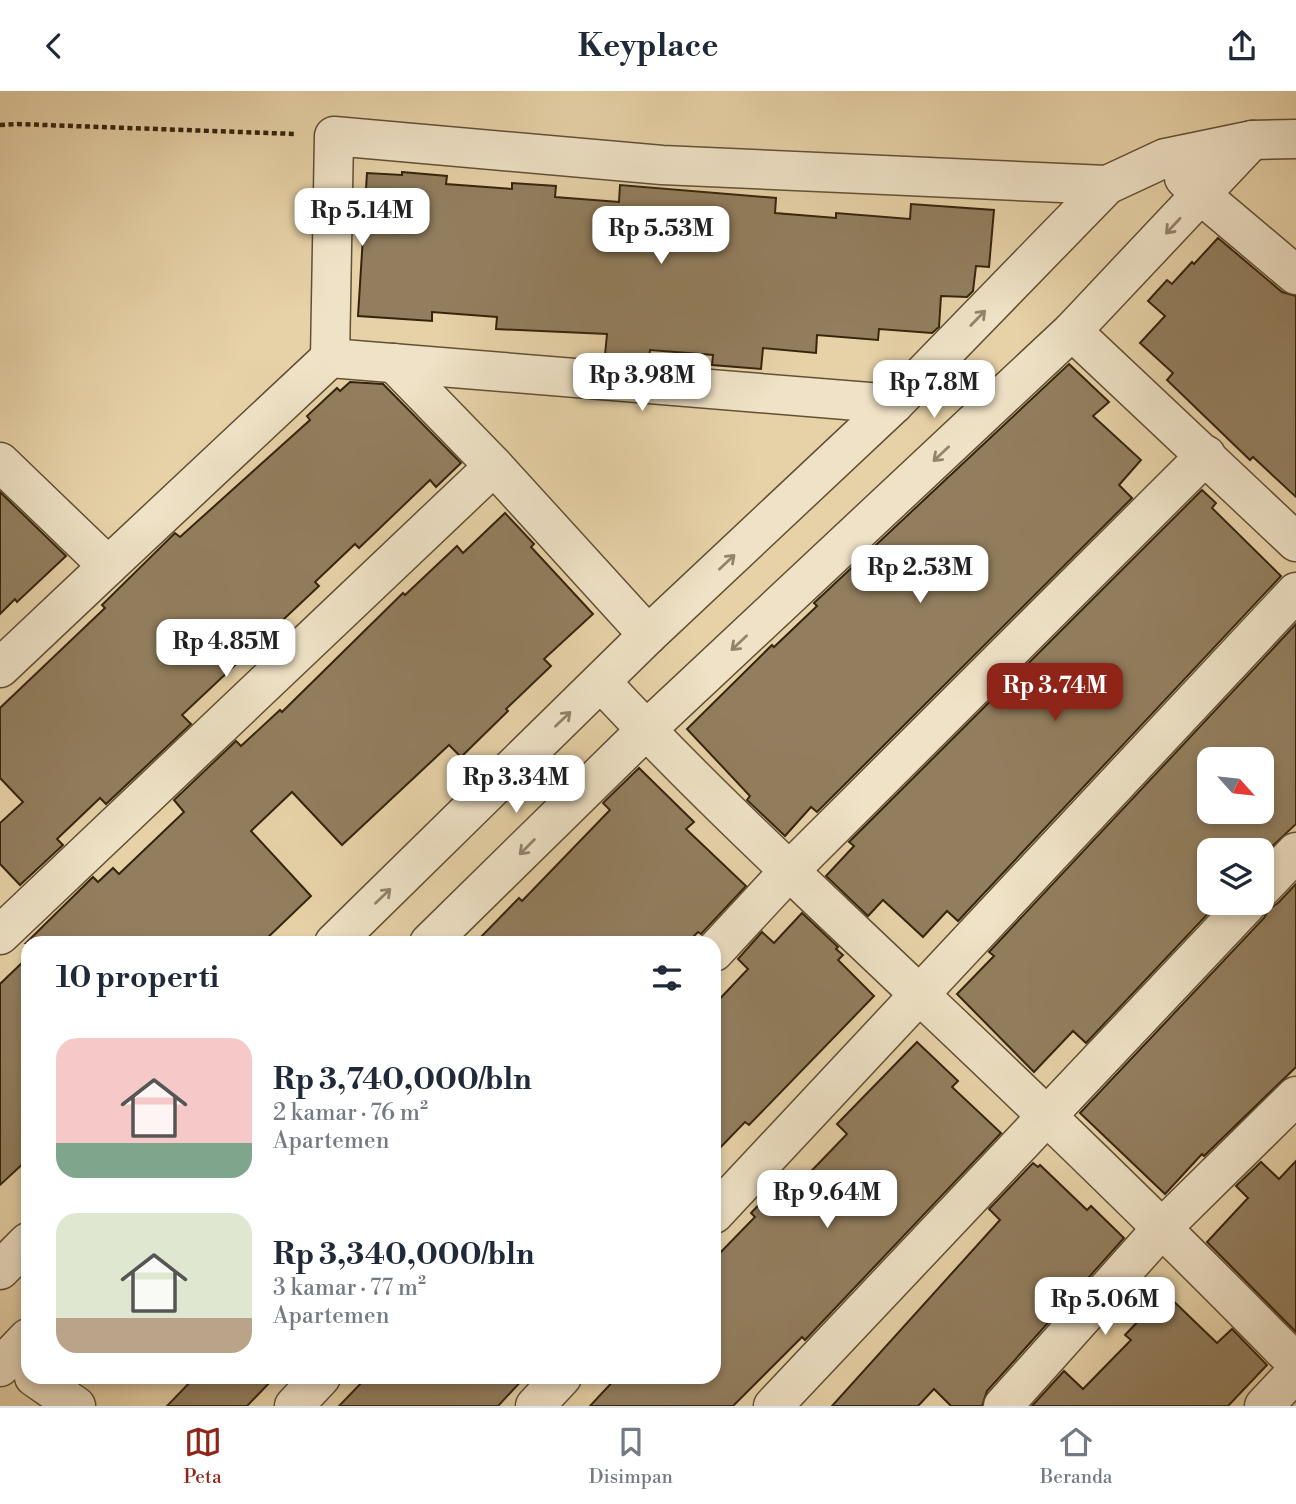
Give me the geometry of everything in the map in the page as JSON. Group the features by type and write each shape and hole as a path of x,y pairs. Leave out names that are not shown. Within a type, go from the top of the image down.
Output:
{"street":[{"path":"0,668 330,358 334,136 662,165 1107,185"},
{"path":"341,936 648,635 894,404 1107,185 1165,158 1252,140 1296,139"},
{"path":"436,936 646,730 1072,331 1252,140"},
{"path":"1165,158 1201,195 1296,275"},
{"path":"1072,331 1296,542"},
{"path":"330,358 894,404"},
{"path":"394,363 494,465 648,635"},
{"path":"721,944 789,871 1206,455"},
{"path":"0,462 108,566"},
{"path":"0,935 494,465"},
{"path":"721,1206 1296,592"},
{"path":"601,682 789,871 1164,1227 1296,1363"},
{"path":"1274,875 1296,852"},
{"path":"773,1406 1237,915"},
{"path":"1003,1406 1164,1227 1296,1095"},
{"path":"0,1270 21,1249"},
{"path":"1264,1406 1296,1372"},
{"path":"47,1384 76,1406"},
{"path":"294,1406 314,1384"},
{"path":"535,1406 555,1384"}],"path":[{"path":"0,125 334,136"}],"building":[{"path":"402,172 447,176 446,184 512,189 512,183 556,186 555,197 619,202 620,185 776,198 775,213 836,218 836,213 910,219 911,204 994,210 989,267 976,266 973,291 967,297 941,296 939,327 932,333 879,329 878,340 817,335 816,353 763,348 761,369 712,365 713,355 650,350 649,358 605,355 607,334 496,329 497,317 432,312 432,321 358,316 367,173 402,175"},
{"path":"1218,238 1282,292 1296,296 1296,497 1253,457 1250,460 1167,380 1173,373 1140,343 1165,316 1148,301 1167,280 1172,284"},
{"path":"1069,364 1109,402 1093,416 1141,460 1119,485 1132,498 817,812 811,807 785,836 747,800 750,796 687,729 772,645 774,647 817,606 814,603"},
{"path":"350,382 383,384 461,463 436,487 430,480 359,548 355,544 315,582 319,586 182,715 191,724 106,804 100,798 57,839 63,845 20,885 0,864 0,823 23,802 0,778 0,708 105,608 102,605 175,533 180,537 310,420 307,416 337,388 340,391"},
{"path":"1202,490 1216,503 1212,508 1281,576 958,921 947,911 923,937 883,900 868,916 826,876 854,846 849,842"},
{"path":"0,492 66,556 17,602 15,599 0,614"},
{"path":"505,513 534,544 531,547 593,614 544,659 551,666 461,757 449,745 342,845 292,792 251,831 311,896 269,936 33,936 93,877 98,882 113,868 119,874 184,812 174,800 236,741 241,746 280,710 282,712 403,593 405,595 457,546 463,553"},
{"path":"1296,624 1296,824 1274,845 1274,838 1197,838 1197,915 1207,915 1086,1043 1073,1031 1034,1072 957,994 994,956 989,952"},
{"path":"639,768 694,822 686,829 746,886 701,934 698,932 694,936 482,936 519,898 522,901 610,810 603,803"},
{"path":"1296,884 1296,1067 1204,1156 1202,1154 1165,1194 1080,1113 1266,915 1274,915 1274,906"},
{"path":"802,913 838,947 836,949 843,955 838,960 874,996 749,1125 745,1122 721,1147 721,998 748,969 738,959 762,932 774,943"},
{"path":"21,964 21,1166 0,1185 0,984"},
{"path":"917,1042 958,1081 952,1087 1001,1133 805,1340 802,1337 733,1406 590,1406 610,1384 721,1384 721,1252 755,1217 751,1213 783,1179 794,1189 847,1134 837,1124"},
{"path":"1296,1161 1296,1332 1207,1242 1248,1198 1236,1186 1261,1162 1279,1179"},
{"path":"1033,1163 1038,1167 1040,1165 1087,1210 1091,1206 1124,1238 987,1391 982,1406 951,1406 934,1389 918,1406 832,1406 1000,1220 989,1209"},
{"path":"1165,1293 1217,1343 1232,1329 1267,1365 1228,1406 1032,1406 1064,1371 1083,1389 1131,1340 1125,1335"},
{"path":"188,1384 268,1384 247,1406 167,1406"},
{"path":"360,1384 518,1384 498,1406 339,1406"}]}
